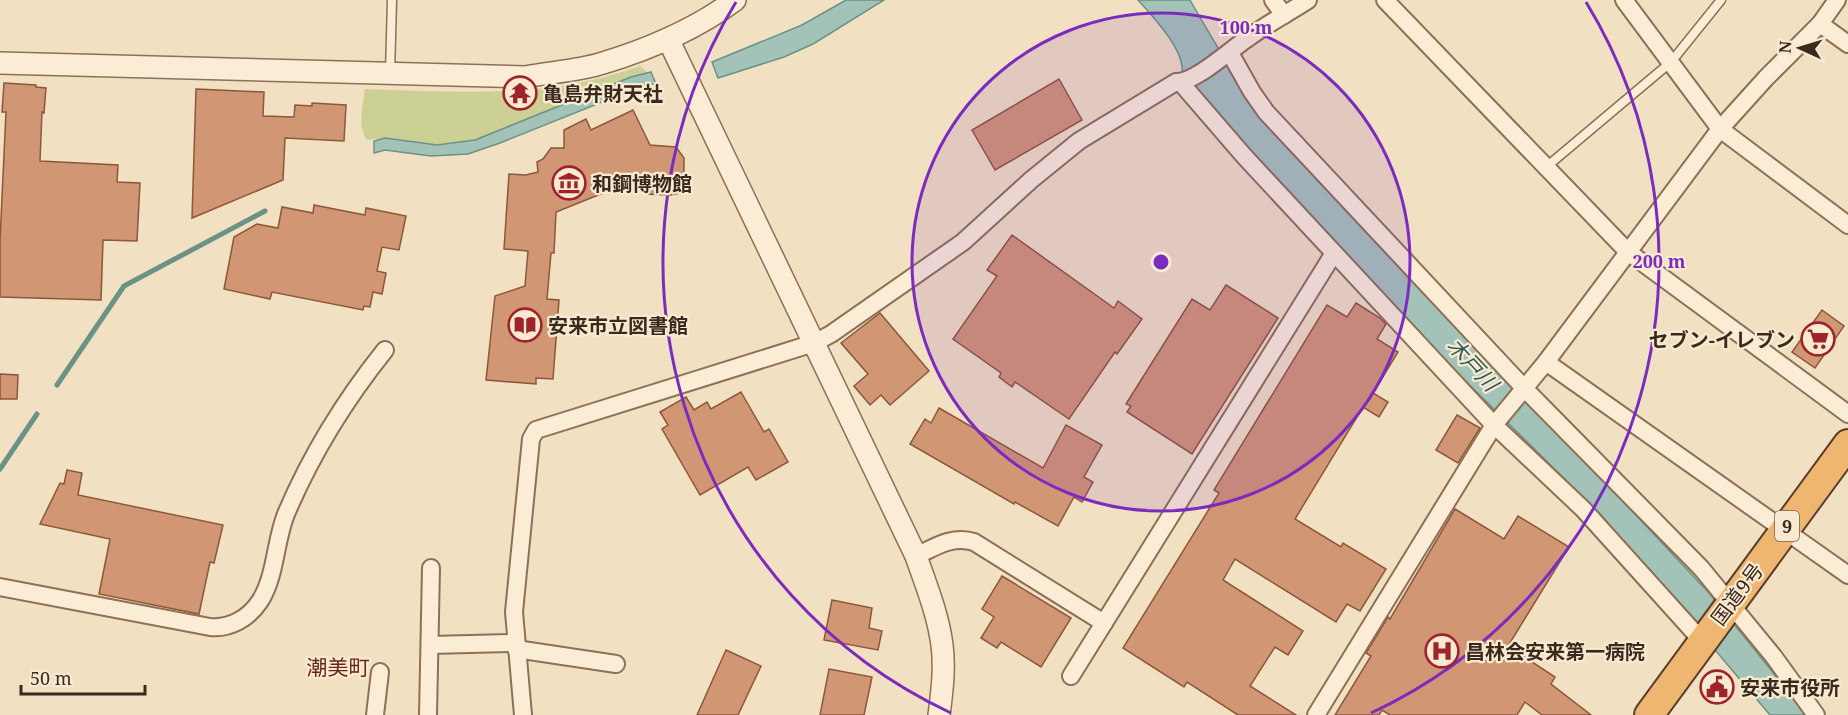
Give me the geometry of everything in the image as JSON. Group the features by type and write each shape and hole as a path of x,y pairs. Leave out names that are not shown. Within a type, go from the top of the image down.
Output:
{"highway":[{"name":"国道9号","path":"1649,715 1848,444"}],"street":[{"path":"0,63 525,77 601,64 668,39 735,0"},
{"path":"1273,0 1284,15"},
{"path":"523,715 514,612 531,439 536,430 814,343 831,334 963,242 1031,180 1079,141 1176,82 1185,81 1308,0"},
{"path":"1385,0 1628,252 1848,414"},
{"path":"1624,0 1720,129 1848,225"},
{"path":"1316,715 1496,423 1546,362 1720,129 1766,78 1820,24 1837,0"},
{"path":"1820,24 1848,44"},
{"path":"668,39 915,555 933,603 942,645 943,678 939,715"},
{"path":"1228,54 1266,112 1524,390 1685,551 1816,715"},
{"path":"1185,81 1244,156 1496,423 1582,509 1703,640"},
{"path":"1071,676 1334,253"},
{"path":"0,587 210,627 226,626 245,617 261,600 268,583 286,514 323,440 352,392 385,350"},
{"path":"1546,362 1848,575"},
{"path":"915,555 952,540 974,542 1104,623"},
{"path":"428,715 431,568"},
{"path":"430,645 516,646 616,664"},
{"path":"375,715 380,672"}],"lane":[{"path":"390,74 392,0"},
{"path":"1545,168 1671,62 1720,0"}],"green space":[{"path":"640,66 648,73 631,77 475,140 437,145 385,138 367,140 362,129 361,116 365,89 469,92 538,89 606,77"}],"water":[{"path":"846,0 884,0 813,44 784,57 718,78 712,62 802,25"},
{"name":"木戸川","path":"1138,0 1190,0 1248,101 1709,593 1807,715 1770,715 1602,516 1427,343 1271,176 1182,73 1182,64 1173,44"},
{"path":"651,72 656,84 647,84 468,154 431,156 385,150 374,153 374,141 385,138 437,145 475,140 631,77"}],"building":[{"path":"1059,79 1082,120 995,170 972,130"},
{"path":"4,83 46,88 44,113 42,112 40,161 118,165 117,182 140,183 137,241 103,240 101,300 0,297 0,240 6,112 2,112"},
{"path":"196,89 264,92 263,116 294,117 295,105 312,106 312,103 346,105 344,141 285,138 283,180 192,218"},
{"name":"和鋼博物館","path":"633,110 650,145 676,147 684,158 684,186 680,193 670,195 644,194 633,181 556,212 554,253 551,253 547,299 559,300 553,379 536,378 536,384 486,380 495,296 525,286 528,251 504,249 509,174 526,175 538,172 537,162 543,159 551,148 564,148 564,130 586,119 591,130"},
{"path":"314,205 365,215 366,208 406,216 399,250 382,247 377,271 386,273 382,294 373,292 370,307 364,306 363,310 272,292 270,299 224,289 234,237 257,224 278,228 282,207 313,213"},
{"path":"1012,235 1114,308 1118,301 1142,319 1117,354 1115,352 1069,419 1015,382 1012,387 999,377 1001,373 953,339 997,276 987,270"},
{"path":"1226,285 1278,318 1192,454 1127,412 1131,406 1126,404 1192,299 1210,310"},
{"path":"1356,303 1386,324 1377,339 1398,352 1373,393 1388,402 1379,417 1363,407 1295,519 1341,547 1343,543 1386,569 1360,611 1347,604 1336,622 1235,559 1223,580 1303,631 1288,655 1275,647 1250,686 1296,715 1238,715 1187,682 1184,687 1123,648 1219,493 1214,490 1327,305 1347,317"},
{"name":"セブン-イレブン","path":"1822,310 1844,326 1815,368 1792,352"},
{"path":"880,313 929,371 890,405 881,395 870,405 854,386 868,374 841,343"},
{"path":"0,374 18,375 17,399 0,399"},
{"path":"741,392 764,432 769,429 788,462 756,480 748,467 700,495 662,429 668,425 660,412 686,397 694,410 707,402 711,409"},
{"path":"939,408 1043,468 1066,425 1102,445 1084,477 1093,482 1082,502 1074,497 1058,526 1015,502 1014,504 910,444 925,419 931,423"},
{"path":"1457,415 1480,428 1458,463 1436,450"},
{"path":"67,470 82,473 78,495 223,525 214,563 210,562 199,614 99,594 110,539 40,524 60,483 64,484"},
{"path":"1455,509 1504,539 1518,516 1569,547 1508,646 1555,677 1551,684 1591,715 1542,715 1525,702 1517,715 1390,715 1382,710 1379,715 1335,715 1371,656 1366,653 1388,617 1390,619"},
{"path":"1002,576 1071,618 1041,667 1001,642 997,648 981,638 994,617 982,609"},
{"path":"832,600 872,608 869,628 882,631 878,650 824,640"},
{"path":"726,650 761,666 738,715 697,715"},
{"path":"829,669 872,677 864,715 820,715"}],"waterway":[{"path":"57,385 124,286 265,211"},
{"path":"0,469 37,414"}],"place":[{"name":"亀島弁財天社","path":"520,93"},
{"name":"和鋼博物館","path":"569,183"},
{"name":"安来市立図書館","path":"525,325"},
{"name":"セブン-イレブン","path":"1818,339"},
{"name":"昌林会安来第一病院","path":"1442,651"},
{"name":"安来市役所","path":"1717,687"}],"district":[{"name":"潮美町","path":"338,667"}]}
